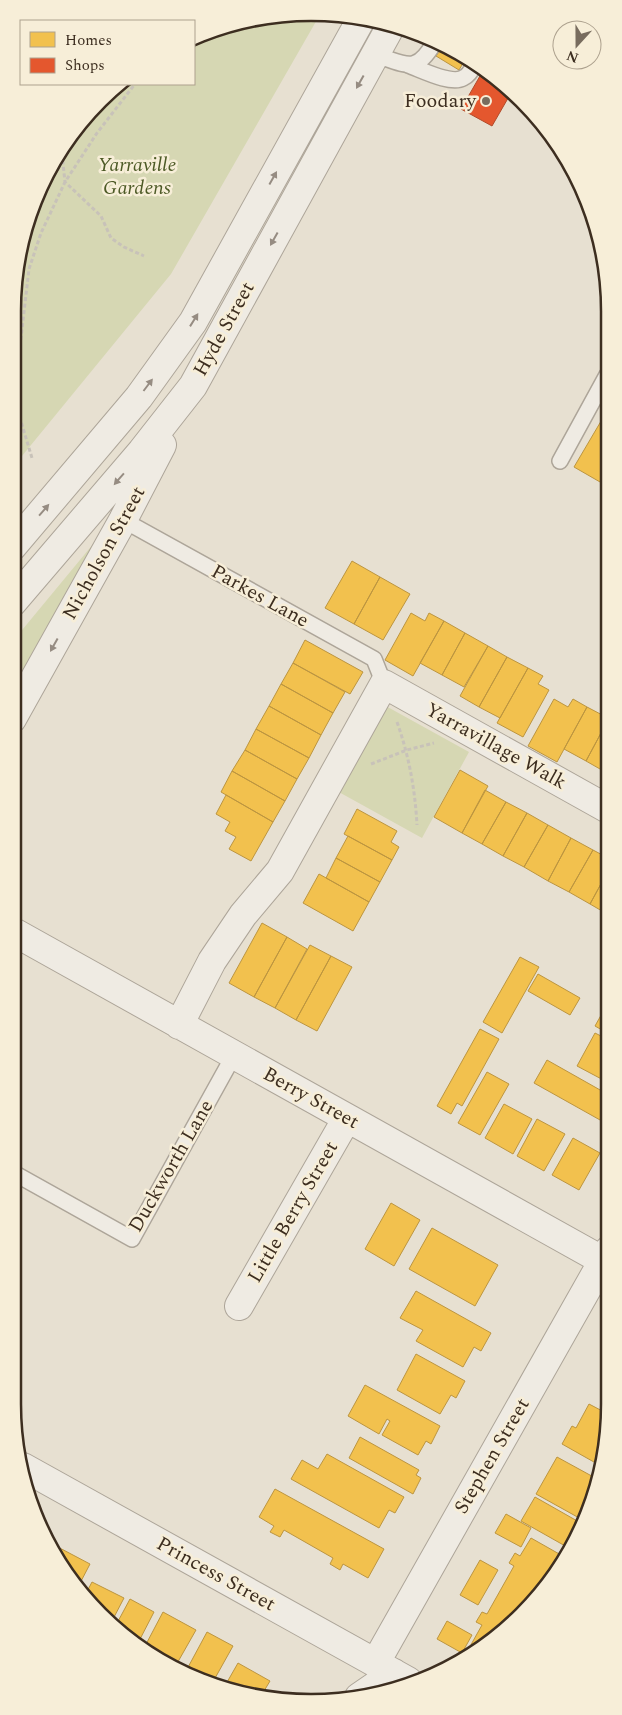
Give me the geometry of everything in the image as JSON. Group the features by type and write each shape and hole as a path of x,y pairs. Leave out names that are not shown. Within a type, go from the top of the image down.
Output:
{"street":[{"name":"Hyde Street","path":"21,536 139,397 193,322 358,25"},
{"name":"Hyde Street","path":"21,592 142,451 193,386 388,32"},
{"name":"Nicholson Street","path":"21,703 123,520 193,386"},
{"name":"Yarravillage Walk","path":"384,684 601,805"},
{"path":"179,1025 217,953 243,914 280,871 384,684"},
{"name":"Berry Street","path":"21,936 347,1118 601,1256"},
{"name":"Little Berry Street","path":"239,1306 347,1118"},
{"name":"Stephen Street","path":"373,1687 393,1672 601,1271"},
{"name":"Princess Street","path":"29,1469 393,1672"}],"lane":[{"path":"408,65 422,60 431,47"},
{"path":"375,55 451,80 462,79 472,70"},
{"path":"560,461 601,386"},
{"name":"Parkes Lane","path":"123,520 374,659 384,684"},
{"name":"Duckworth Lane","path":"21,1177 132,1239 234,1055"}],"path":[{"path":"21,333 29,269 41,233 65,182 97,133 134,85"},
{"path":"63,162 65,182 101,216 111,238 124,247 144,256"},
{"path":"21,423 32,458"},
{"path":"384,684 407,750 414,787 417,825"},
{"path":"368,766 407,750 470,732"}],"green space":[{"name":"Yarraville Gardens","path":"316,21 171,274 21,457 21,311 27,254 43,200 70,150 93,120 130,85 195,85 195,45 236,31 254,27"},
{"path":"94,543 21,676 21,631"},
{"path":"384,705 469,752 422,838 337,791"}],"building: Homes":[{"path":"439,51 462,64 459,70 436,56"},
{"path":"601,421 601,483 574,467"},
{"path":"352,561 380,577 354,624 325,608"},
{"path":"380,577 410,594 383,640 354,624"},
{"path":"411,613 425,621 429,613 444,621 413,676 385,660"},
{"path":"444,621 465,633 442,675 420,663"},
{"path":"465,633 488,646 464,687 442,675"},
{"path":"305,640 363,672 350,694 293,663"},
{"path":"488,646 507,657 479,707 460,696"},
{"path":"507,657 528,668 500,718 479,707"},
{"path":"293,663 345,692 333,713 281,684"},
{"path":"528,668 543,676 538,684 549,690 523,737 497,723"},
{"path":"281,684 333,713 321,735 269,706"},
{"path":"554,699 568,707 573,699 587,707 557,762 528,746"},
{"path":"269,706 321,735 309,758 256,729"},
{"path":"587,707 601,714 601,733 586,761 564,749"},
{"path":"256,729 309,758 297,779 245,750"},
{"path":"601,733 601,770 586,761"},
{"path":"245,750 297,779 285,801 232,771"},
{"path":"460,770 488,786 462,833 434,817"},
{"path":"232,771 285,801 273,822 221,792"},
{"path":"485,790 506,802 482,844 462,833"},
{"path":"226,795 273,822 251,861 229,849 236,837 225,831 230,822 216,814"},
{"path":"506,802 527,813 503,856 482,844"},
{"path":"357,809 397,831 391,842 399,847 392,860 344,834"},
{"path":"527,813 548,825 524,867 503,856"},
{"path":"548,825 571,838 548,881 524,867"},
{"path":"348,836 392,860 380,882 336,858"},
{"path":"571,838 593,850 569,892 548,881"},
{"path":"593,850 601,854 601,884 590,904 569,892"},
{"path":"336,858 380,882 369,902 326,878"},
{"path":"319,874 369,902 353,931 303,903"},
{"path":"601,884 601,910 590,904"},
{"path":"262,923 287,937 254,997 229,983"},
{"path":"287,937 307,949 275,1008 254,997"},
{"path":"310,945 331,956 296,1020 275,1008"},
{"path":"331,956 352,967 317,1031 296,1020"},
{"path":"520,957 539,967 502,1033 483,1022"},
{"path":"538,974 580,998 570,1015 528,991"},
{"path":"601,1015 601,1029 595,1026"},
{"path":"480,1029 499,1039 462,1106 457,1103 451,1114 437,1106"},
{"path":"595,1033 601,1036 601,1079 577,1066"},
{"path":"547,1060 601,1090 601,1121 534,1083"},
{"path":"487,1072 509,1084 480,1135 458,1123"},
{"path":"504,1104 532,1119 513,1154 485,1138"},
{"path":"537,1119 565,1134 544,1171 517,1156"},
{"path":"573,1138 600,1153 579,1190 552,1175"},
{"path":"391,1203 420,1220 394,1266 365,1249"},
{"path":"432,1228 498,1265 475,1306 409,1269"},
{"path":"416,1291 491,1333 481,1351 474,1347 463,1367 416,1341 423,1330 400,1318"},
{"path":"416,1354 465,1381 456,1398 451,1395 440,1414 397,1390"},
{"path":"365,1385 440,1426 431,1444 426,1441 418,1455 382,1435 390,1421 387,1419 379,1434 348,1416"},
{"path":"589,1404 601,1410 595,1462 562,1444 572,1426 576,1428"},
{"path":"360,1437 419,1470 416,1475 421,1478 413,1494 349,1458"},
{"path":"327,1454 404,1497 395,1513 389,1510 379,1528 291,1479 302,1460 318,1469"},
{"path":"557,1457 592,1476 578,1517 536,1494"},
{"path":"275,1489 384,1549 368,1578 343,1564 340,1570 330,1564 333,1558 284,1530 280,1537 270,1532 274,1526 259,1517"},
{"path":"535,1497 576,1521 564,1545 521,1521"},
{"path":"506,1514 531,1528 521,1547 495,1533"},
{"path":"531,1538 559,1554 541,1580 516,1609 470,1646 482,1625 476,1622 482,1612 487,1614 514,1566 509,1563 515,1553 520,1556"},
{"path":"59,1548 90,1564 81,1580"},
{"path":"480,1560 498,1570 478,1605 460,1595"},
{"path":"92,1582 124,1598 114,1617 106,1609 88,1589"},
{"path":"130,1599 154,1612 141,1638 118,1621"},
{"path":"163,1612 196,1630 178,1661 147,1643"},
{"path":"447,1621 472,1635 461,1652 437,1639"},
{"path":"207,1632 233,1646 216,1677 188,1667"},
{"path":"238,1663 270,1681 265,1690 228,1681"}],"building: Shops":[{"name":"Foodary","path":"480,76 508,98 492,126 461,109"}],"place":[{"name":"Foodary","path":"486,101"}]}
